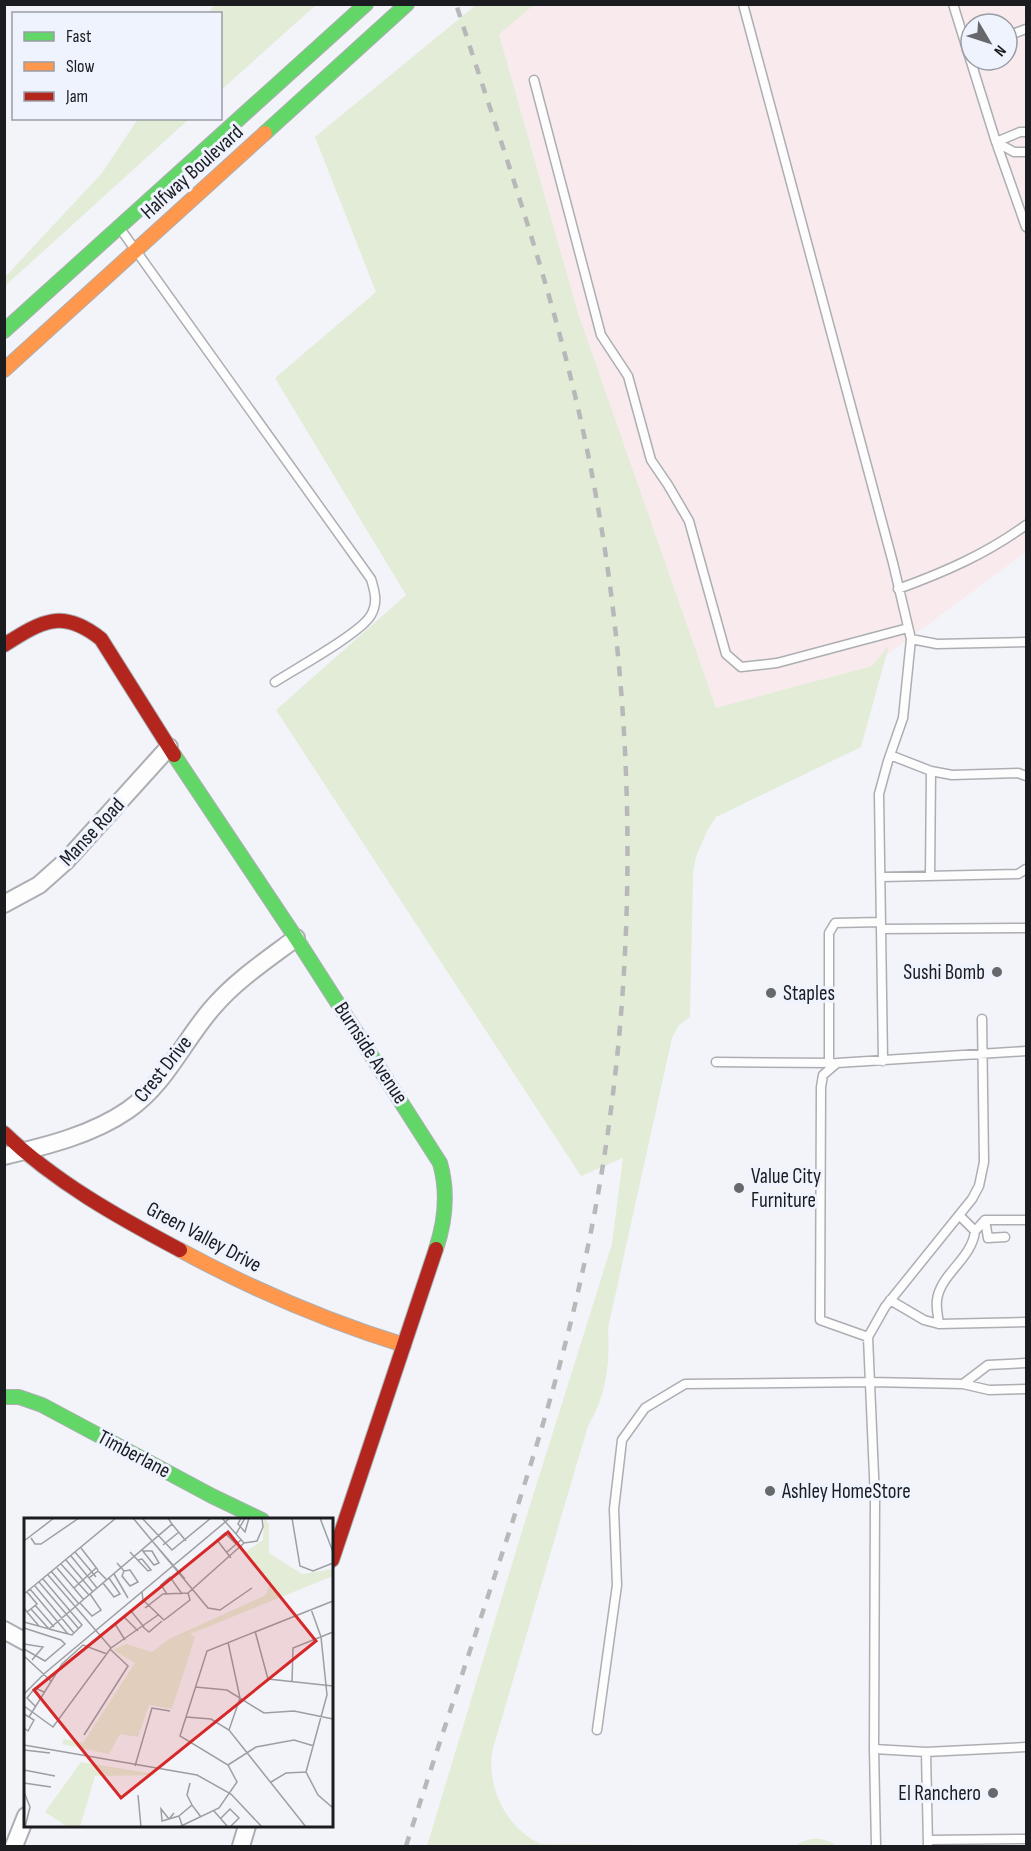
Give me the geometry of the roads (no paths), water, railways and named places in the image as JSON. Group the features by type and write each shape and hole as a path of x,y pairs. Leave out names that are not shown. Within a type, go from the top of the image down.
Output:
{"street":[{"name":"Halfway Boulevard","path":"4,331 366,4"},
{"name":"Halfway Boulevard","path":"4,370 407,4"},
{"name":"Burnside Avenue","path":"4,645 30,629 54,620 71,620 88,627 101,639 168,747 296,938 440,1163 446,1181 446,1200 440,1238 333,1552"},
{"name":"Manse Road","path":"4,904 39,885 66,861 168,747"},
{"name":"Crest Drive","path":"4,1156 68,1139 127,1111 148,1094 168,1070 214,1005 236,984 296,938"},
{"name":"Green Valley Drive","path":"4,1132 23,1152 69,1186 210,1267 273,1297 336,1323 404,1345"},
{"name":"Timberlane","path":"4,1397 19,1397 42,1405 258,1518"},
{"path":"4,1630 24,1641"},
{"path":"14,1846 24,1821"},
{"path":"241,1846 247,1827"}],"lane":[{"path":"743,4 910,639 903,718 879,794 883,1061"},
{"path":"953,4 959,21"},
{"path":"975,72 996,142 1026,227"},
{"path":"534,80 601,335 628,376 651,460 688,521 726,654 741,667 777,663 908,628"},
{"path":"996,142 1020,132 1026,132"},
{"path":"996,142 1014,152 1026,152"},
{"path":"119,227 371,579 376,594 375,608 363,626 275,682"},
{"path":"898,589 947,572 989,550 1026,525"},
{"path":"910,639 937,644 1026,642"},
{"path":"890,755 931,771 952,775 1018,773 1026,776"},
{"path":"930,876 931,771"},
{"path":"881,877 1018,874 1026,869"},
{"path":"868,1337 820,1320 821,1087 823,1075 833,1063 829,933 835,923 1026,928"},
{"path":"876,1846 875,1499 868,1337 890,1300 959,1215 979,1186 983,1172 982,1019"},
{"path":"716,1062 833,1063 1026,1051"},
{"path":"959,1215 975,1231"},
{"path":"985,1220 988,1238 1005,1237"},
{"path":"939,1324 937,1301 940,1288 965,1256 974,1239 975,1231 985,1220 1026,1220"},
{"path":"890,1300 924,1320 939,1324 1026,1322"},
{"path":"963,1384 988,1365 1026,1363"},
{"path":"597,1730 617,1585 614,1509 622,1440 645,1408 686,1384 871,1382 963,1384 989,1390 1026,1389"},
{"path":"874,1749 926,1752 1026,1747"},
{"path":"926,1752 928,1843 1026,1839"}],"railway":[{"path":"406,1846 505,1546 573,1313 603,1166 617,1055 625,943 627,830 623,717 613,605 596,495 561,339 518,195 456,4"}],"place":[{"name":"Sushi Bomb","path":"997,972"},
{"name":"Staples","path":"771,993"},
{"name":"Value City Furniture","path":"739,1188"},
{"name":"Ashley HomeStore","path":"770,1491"},
{"name":"El Ranchero","path":"993,1793"}]}
